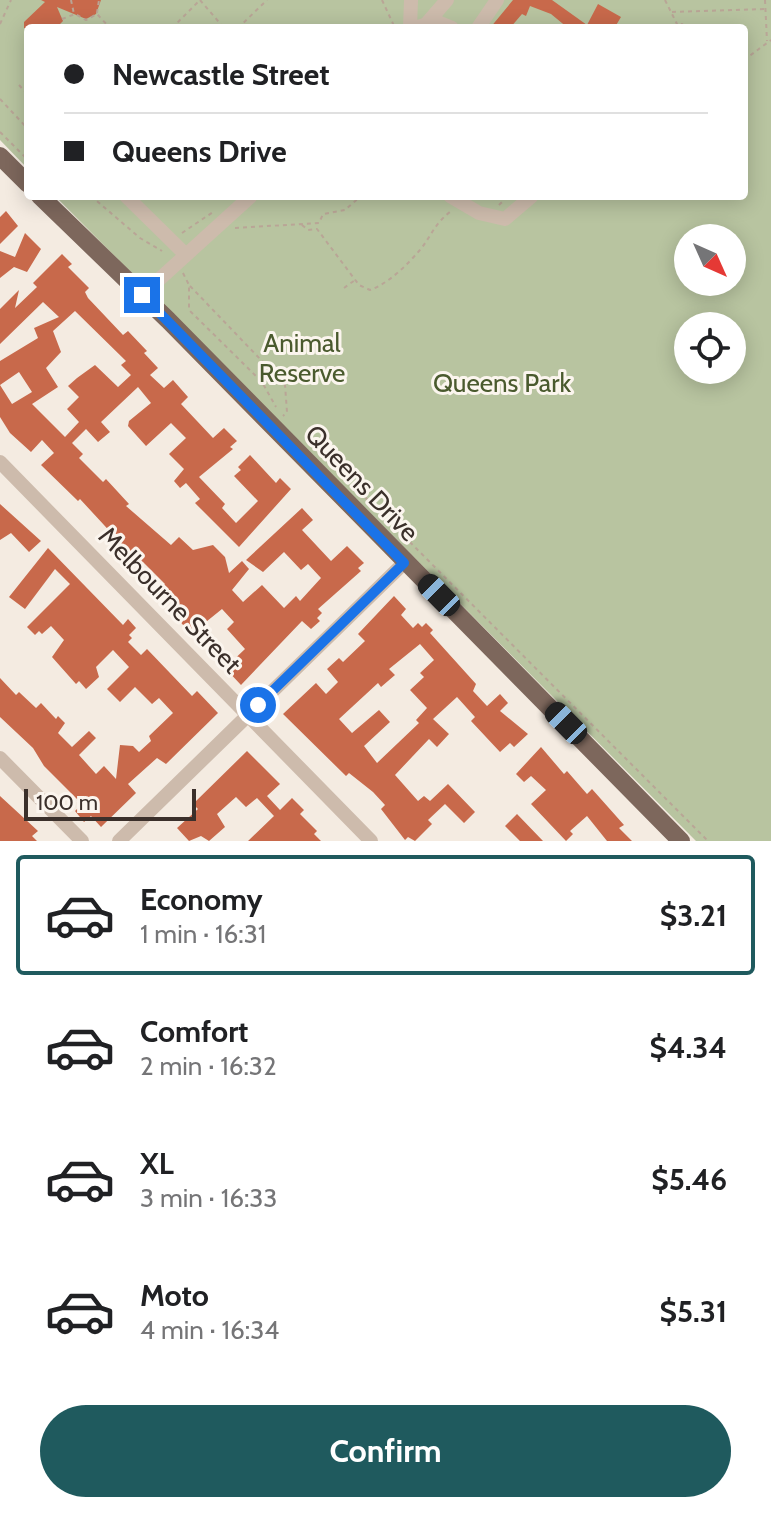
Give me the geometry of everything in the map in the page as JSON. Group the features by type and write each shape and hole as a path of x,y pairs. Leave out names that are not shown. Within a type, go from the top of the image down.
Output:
{"main road":[{"path":"0,156 24,180"},
{"name":"Queens Drive","path":"44,200 142,295 681,841"}],"street":[{"path":"411,0 417,24"},
{"path":"419,24 447,0"},
{"path":"481,24 497,0"},
{"path":"129,200 183,262"},
{"path":"226,218 233,200"},
{"path":"142,295 183,262 246,200"},
{"path":"457,200 479,213 505,219 527,200"},
{"name":"Melbourne Street","path":"0,462 371,841"},
{"path":"119,841 404,563"},
{"path":"0,758 82,841"}],"path":[{"path":"0,24 11,0"},
{"path":"71,0 75,14 86,20 97,14"},
{"path":"97,14 99,0"},
{"path":"243,23 267,0"},
{"path":"382,0 394,24"},
{"path":"665,0 676,24"},
{"path":"748,57 769,40 765,0"},
{"path":"176,24 198,1 220,24"},
{"path":"672,12 764,9"},
{"path":"62,19 75,14"},
{"path":"97,14 106,24"},
{"path":"19,85 24,91"},
{"path":"0,99 24,125"},
{"path":"0,132 24,156"},
{"path":"100,200 140,238 165,253"},
{"path":"182,233 226,218 302,225 319,223 323,214 345,210 356,200"},
{"path":"302,225 308,230 317,229 362,288 370,290 392,278 419,252 435,224 454,200"},
{"path":"491,204 498,207 504,200"},
{"path":"183,262 189,285 189,310 269,393 283,416 287,412 285,385 189,285"},
{"path":"344,288 356,279"},
{"path":"264,399 269,393"},
{"path":"339,471 708,841"}],"green space":[{"name":"Queens Park","path":"0,0 771,0 771,841 696,841 59,200 748,200 748,24 24,24 24,165 0,140"}],"building":[{"path":"41,0 101,0 96,14 86,19 57,7 63,21 60,24 24,24 45,2"},
{"path":"513,0 552,0 586,24 563,24 551,14 530,6 526,16 522,14 513,24 493,24"},
{"path":"598,4 621,17 617,24 588,24"},
{"path":"6,211 18,226 0,244 0,217"},
{"path":"25,233 41,249 27,272 14,267 0,278 0,251 15,257"},
{"path":"62,254 72,264 68,267 89,288 85,292 88,298 123,335 128,331 147,351 144,353 158,368 150,375 164,388 173,380 188,397 181,404 213,438 224,428 237,441 230,447 233,449 199,477 225,504 222,508 236,523 258,501 234,476 250,455 276,483 280,478 291,489 239,547 195,503 200,499 186,483 180,488 174,481 184,469 169,454 186,438 171,423 146,446 128,426 129,421 151,403 138,387 101,422 110,432 98,442 86,429 72,443 83,454 79,458 103,482 106,479 129,504 126,506 171,545 179,537 193,550 213,545 225,557 229,573 242,561 249,569 232,590 243,602 262,585 284,608 296,596 300,601 321,578 308,564 301,570 284,552 263,572 246,560 302,508 313,520 302,530 331,561 347,546 364,563 358,568 361,571 318,609 322,613 317,618 320,621 311,629 302,621 241,685 225,668 245,649 227,629 234,622 222,609 191,634 176,617 184,610 161,587 165,584 143,562 140,564 80,499 78,501 41,465 54,453 42,440 31,452 10,433 0,417 0,385 0,361 38,338 34,328 59,317 43,302 0,344 0,309 19,290 15,308 37,287 33,283","holes":["75,311 126,361 121,365 131,375 118,387 95,365 68,386 79,397 67,409 79,422 65,437 32,404 58,387 46,368 61,352 53,331","19,372 32,392 12,404 0,385"]},
{"path":"0,504 41,541 29,552 11,533 0,540"},
{"path":"48,548 123,625 128,619 136,628 129,635 132,638 128,642 141,655 147,649 192,696 197,691 218,713 166,764 157,758 128,784 136,793 101,827 91,816 84,822 75,811 82,804 44,766 33,748 0,717 0,678 16,695 19,692 36,708 41,703 56,719 58,716 65,723 58,733 72,747 89,731 96,738 79,755 96,774 104,766 116,779 120,745 133,746 139,752 151,741 149,736 173,713 159,698 152,704 135,687 120,702 107,689 129,667 113,650 96,667 99,677 86,689 79,681 76,684 52,657 64,640 51,626 42,634 39,631 35,635 27,627 70,584 55,569 25,609 9,597"},
{"path":"394,596 406,609 401,615 413,628 418,623 422,627 426,623 433,630 430,633 476,684 473,691 487,706 500,694 508,703 500,711 528,734 514,747 510,743 500,752 471,721 475,717 457,697 433,719 449,734 437,747 429,739 395,775 418,801 424,796 430,801 448,784 475,812 464,823 445,804 428,820 432,824 415,841 408,837 405,840 381,809 385,805 373,792 349,773 346,776 283,714 316,683 326,694 338,682 327,669 339,658 343,662 365,641 358,634","holes":["420,644 434,660 420,673 424,677 410,690 427,708 416,720 419,723 377,763 364,746 390,722 379,710 352,733 339,719 378,683 381,687 395,675 389,669"]},
{"path":"541,747 564,774 567,771 587,794 592,789 624,825 619,828 632,841 607,841 587,816 570,831 573,834 566,841 531,804 546,790 531,776 524,782 516,774"},
{"path":"247,751 280,784 267,796 280,810 292,798 304,810 300,814 317,831 314,834 321,841 248,841 274,816 257,798 246,807 236,797 217,814 225,827 209,841 201,836 189,841 177,828 198,809 193,804"},
{"path":"0,796 38,831 32,836 37,841 0,841"},
{"path":"517,814 543,841 520,841 505,826"}],"route":[{"path":"142,295 404,563 258,705"}],"park label":[{"name":"Animal Reserve","path":"302,358"}]}
